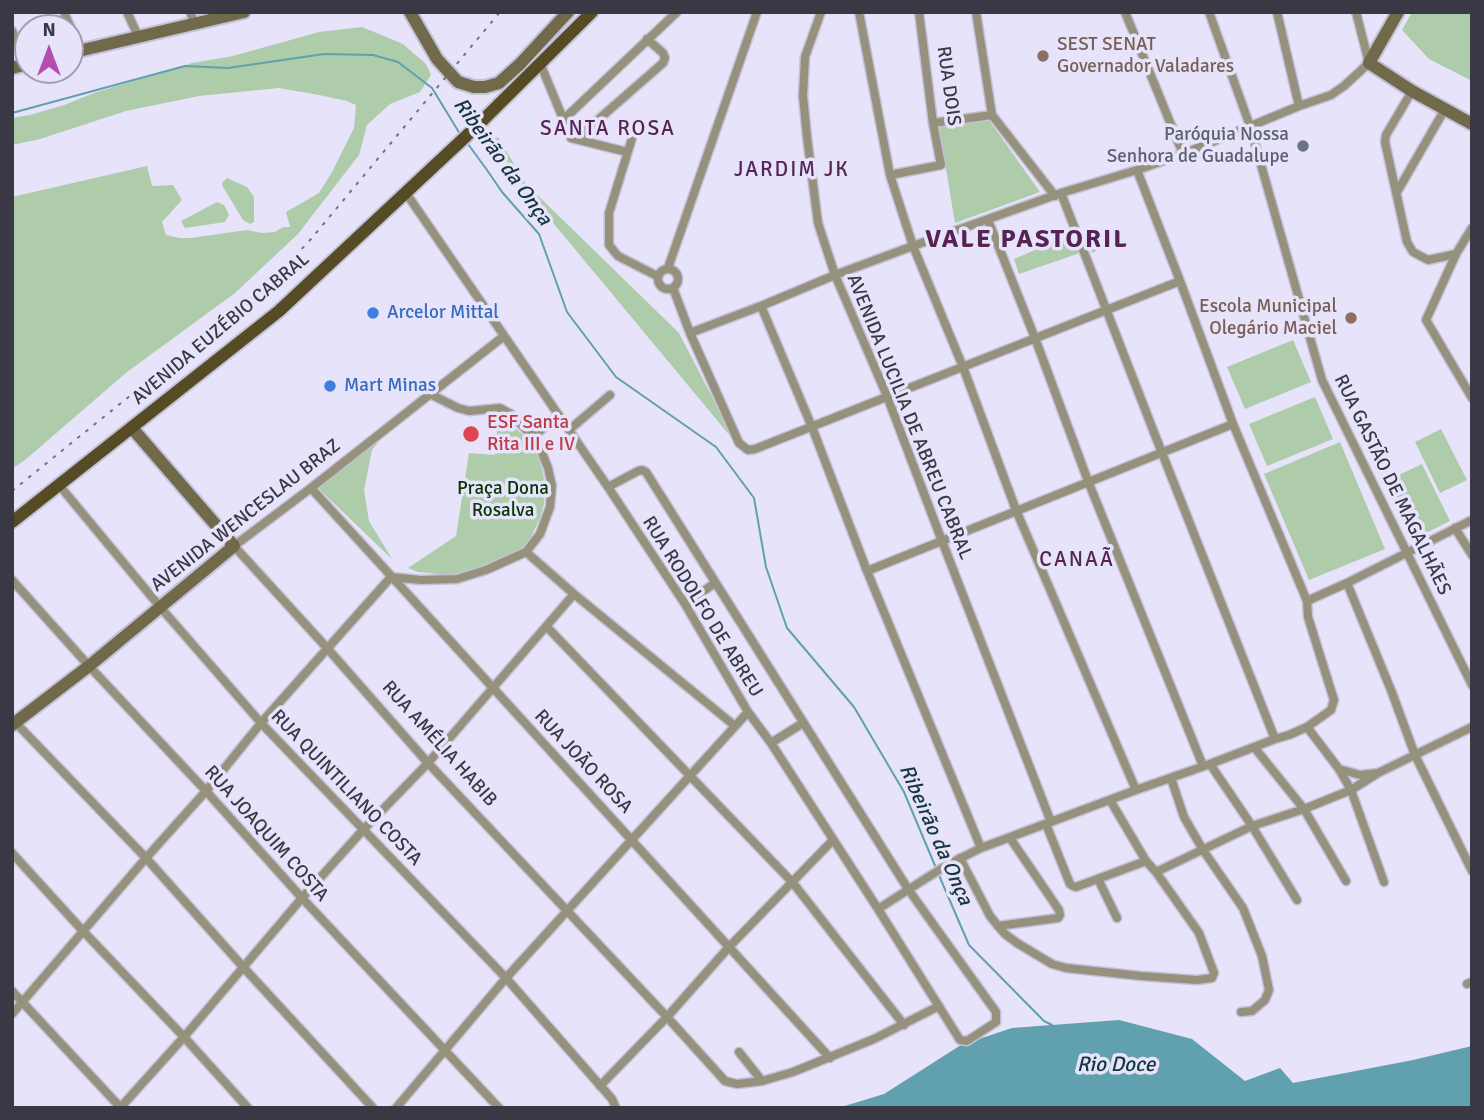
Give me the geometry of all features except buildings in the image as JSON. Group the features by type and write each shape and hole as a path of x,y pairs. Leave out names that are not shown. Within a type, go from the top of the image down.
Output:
{"main road":[{"name":"AVENIDA EUZÉBIO CABRAL","path":"12,522 279,311 477,126 592,12"}],"street":[{"path":"127,12 138,36"},
{"path":"84,50 193,18 244,12"},
{"path":"410,12 417,18 437,59 458,82 474,87 499,83 568,12"},
{"path":"563,121 677,12"},
{"path":"668,268 757,12"},
{"name":"AVENIDA LUCILIA DE ABREU CABRAL","path":"821,12 805,57 803,96 818,223 835,275 887,396 1070,884 1076,887 1098,878"},
{"path":"859,12 890,175 913,246 963,367 1016,510 1136,790"},
{"name":"RUA DOIS","path":"890,175 941,165 919,12"},
{"path":"976,12 992,115 1058,195 1107,309 1275,738"},
{"path":"1125,12 1183,154"},
{"name":"RUA GASTÃO DE MAGALHÃES","path":"1209,12 1250,127 1322,380 1472,685"},
{"path":"1278,12 1299,106"},
{"path":"1356,12 1369,63 1412,91 1472,124"},
{"path":"690,333 913,246 1183,154 1331,94 1369,63 1398,12"},
{"path":"576,139 663,63 663,53 647,39"},
{"path":"540,63 571,138 627,152"},
{"path":"1412,91 1386,135 1385,142 1407,242 1413,252 1428,260 1456,254"},
{"path":"1397,192 1445,108"},
{"path":"933,123 992,115"},
{"path":"633,135 609,213 609,245 618,256 657,276"},
{"path":"878,909 947,865 982,848 1289,735 1307,727 1331,710 1334,700 1308,617 1307,601 1233,424 1137,170"},
{"name":"RUA RODOLFO DE ABREU","path":"406,193 608,487 685,604 748,712 771,743 960,1040 967,1041 996,1022 996,1012 908,888"},
{"path":"988,220 1088,481 1206,765 1252,826 1297,900"},
{"path":"1472,228 1456,254 1426,320 1472,398"},
{"path":"1465,240 1472,251"},
{"path":"668,268 678,276 677,283 673,288 666,289 660,286 657,276 668,268"},
{"path":"673,288 739,443 748,450 1181,281"},
{"path":"761,306 982,848"},
{"name":"AVENIDA WENCESLAU BRAZ","path":"13,722 89,666 234,546 504,336"},
{"path":"12,1014 206,791 261,723 391,577 457,579 486,570 526,552 540,534 550,507 552,486 548,468 533,437 511,414 500,408 469,411 430,394"},
{"path":"569,430 610,395"},
{"path":"533,437 558,415"},
{"path":"867,570 1233,424"},
{"name":"RUA AMÉLIA HABIB","path":"132,428 428,763 725,1081 737,1084 762,1081"},
{"path":"608,487 638,471 646,472 908,888"},
{"name":"RUA QUINTILIANO COSTA","path":"59,485 261,723 506,978 616,1107"},
{"name":"RUA JOÃO ROSA","path":"311,488 830,1058"},
{"path":"1307,601 1472,520"},
{"path":"1455,528 1472,555"},
{"path":"526,552 734,726"},
{"name":"RUA JOAQUIM COSTA","path":"12,580 302,898 499,1108"},
{"path":"685,604 715,583"},
{"path":"1347,583 1415,755 1472,871"},
{"path":"12,991 120,1108 302,898 428,763 574,594"},
{"path":"547,627 793,883 904,1025"},
{"path":"397,1108 506,978 748,712"},
{"path":"13,722 146,858 373,1108"},
{"path":"771,743 803,723"},
{"path":"1307,727 1339,769 1350,790 1384,882"},
{"path":"1156,872 1252,826 1350,790 1378,773 1472,727"},
{"path":"1254,747 1304,809 1346,881"},
{"path":"1339,769 1360,775 1378,773"},
{"path":"1171,778 1184,817 1243,908 1262,956 1269,990 1265,1000 1252,1011 1241,1012"},
{"path":"960,858 990,916 998,926 1017,943 1052,964 1141,976 1210,979 1214,975 1199,933 1146,861 1110,800"},
{"path":"998,926 1058,918 1060,915 1010,838"},
{"path":"600,1086 833,840"},
{"path":"12,853 248,1108"},
{"path":"1117,918 1098,878 1146,861"},
{"path":"739,1052 762,1081 830,1058 939,1006"}],"green space":[{"path":"1412,12 1472,12 1472,81 1429,59 1402,30"},
{"path":"362,27 403,44 426,64 431,75 420,92 390,104 367,125 359,155 298,234 235,293 127,372 12,469 12,197 147,166 152,186 173,185 182,200 162,222 166,235 191,238 247,230 275,232 283,227 290,227 286,212 319,193 354,128 356,105 279,88 199,96 126,111 40,139 12,145 12,118 64,105 192,63 233,56 319,32"},
{"path":"989,120 1040,192 955,223 939,127"},
{"path":"498,137 526,184 679,333 736,443 485,141"},
{"path":"227,178 247,187 254,197 254,222 250,224 243,220 223,187 222,183"},
{"path":"217,202 224,205 229,215 225,222 185,228 181,221"},
{"path":"1117,230 1121,240 1092,253 1089,243"},
{"path":"1072,234 1080,253 1019,274 1014,259"},
{"path":"1293,340 1311,382 1245,409 1227,367"},
{"path":"1315,397 1333,439 1267,466 1249,424"},
{"name":"Praça Dona Rosalva","path":"498,417 529,440 536,450 542,469 544,504 530,539 520,550 467,572 448,575 418,572 408,568 456,536 469,453 495,455"},
{"path":"1441,429 1467,480 1440,493 1415,442"},
{"path":"383,436 372,450 364,490 369,521 392,559 318,488"},
{"path":"1340,442 1385,549 1309,580 1264,474"},
{"path":"1422,464 1450,521 1412,540 1384,482"}],"water":[{"name":"Rio Doce","path":"1119,1020 1192,1039 1245,1081 1280,1068 1293,1083 1472,1046 1472,1108 838,1108 884,1094 961,1045 1012,1028"}],"waterway":[{"name":"Ribeirão da Onça","path":"12,113 185,66 228,68 324,54 373,55 398,62 432,88 460,134"},
{"name":"Ribeirão da Onça","path":"468,144 502,192 539,234 567,312 616,377 716,447 754,498 766,567 787,628 854,707 904,792 936,868"},
{"name":"Ribeirão da Onça","path":"938,873 969,945 1044,1021 1052,1025"}],"railway":[{"path":"12,491 271,282 311,239 500,12"}],"place":[{"name":"SEST SENAT Governador Valadares","path":"1043,56"},
{"name":"Paróquia Nossa Senhora de Guadalupe","path":"1303,146"},
{"name":"Arcelor Mittal","path":"373,313"},
{"name":"Escola Municipal Olegário Maciel","path":"1351,318"},
{"name":"Mart Minas","path":"330,386"},
{"name":"ESF Santa Rita III e IV","path":"471,434"}],"district":[{"name":"SANTA ROSA","path":"608,129"},
{"name":"JARDIM JK","path":"792,170"},
{"name":"VALE PASTORIL","path":"1027,240"},
{"name":"CANAÃ","path":"1077,560"}]}
